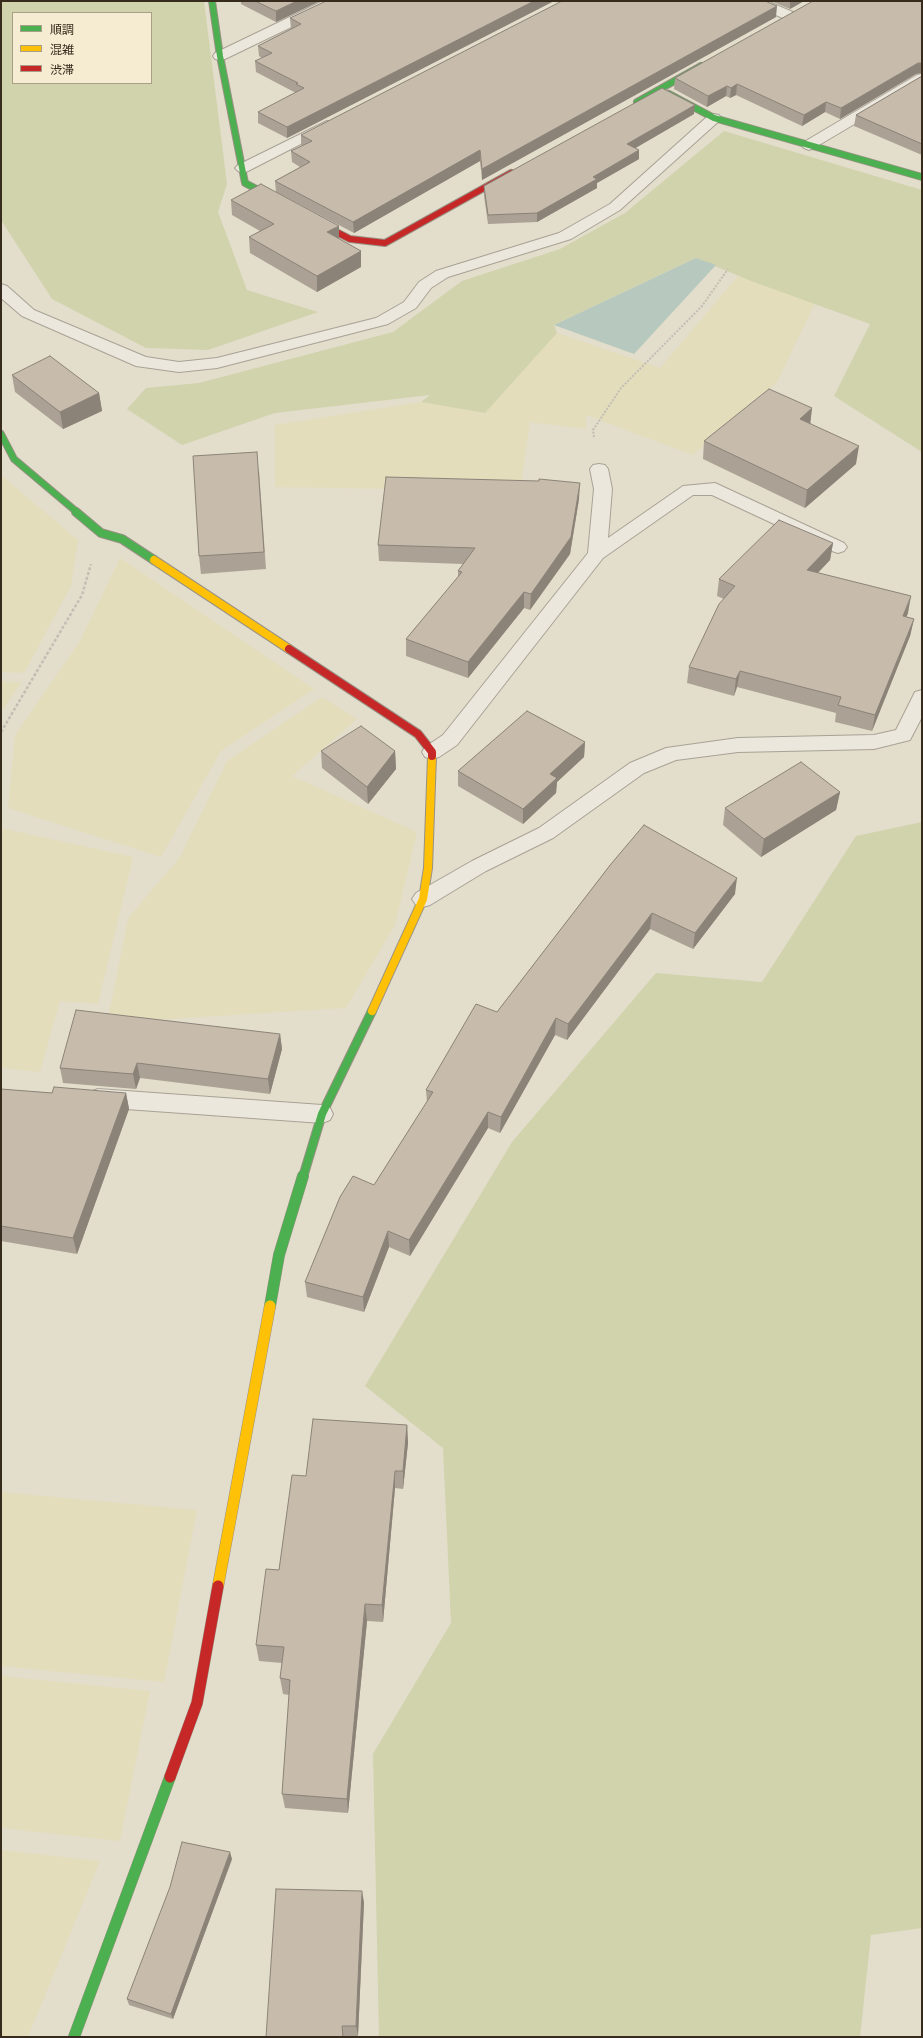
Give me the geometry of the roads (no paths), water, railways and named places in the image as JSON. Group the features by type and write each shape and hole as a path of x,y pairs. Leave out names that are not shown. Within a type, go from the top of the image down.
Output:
{"street":[{"path":"212,1 220,56 245,183 287,206"},
{"path":"220,56 334,1"},
{"path":"756,1 790,16"},
{"path":"626,108 708,62"},
{"path":"809,145 922,78"},
{"path":"660,89 714,118 922,176"},
{"path":"243,168 342,117"},
{"path":"1,289 28,313 142,362 178,367 217,363 382,321 410,305 425,285 442,274 565,236 615,207 714,118"},
{"path":"308,217 350,239 385,243 516,170"},
{"path":"1,434 14,459 101,532 122,539 418,734 432,752 433,772 428,868 423,899 409,933 322,1114 279,1255 197,1703 74,2037"},
{"path":"598,554 602,489 599,469"},
{"path":"432,752 450,740 598,554 689,490 715,489 838,547"},
{"path":"423,899 479,866 546,833 637,768 673,753 738,745 874,742 903,735 922,697"},
{"path":"74,1096 322,1114"}]}
